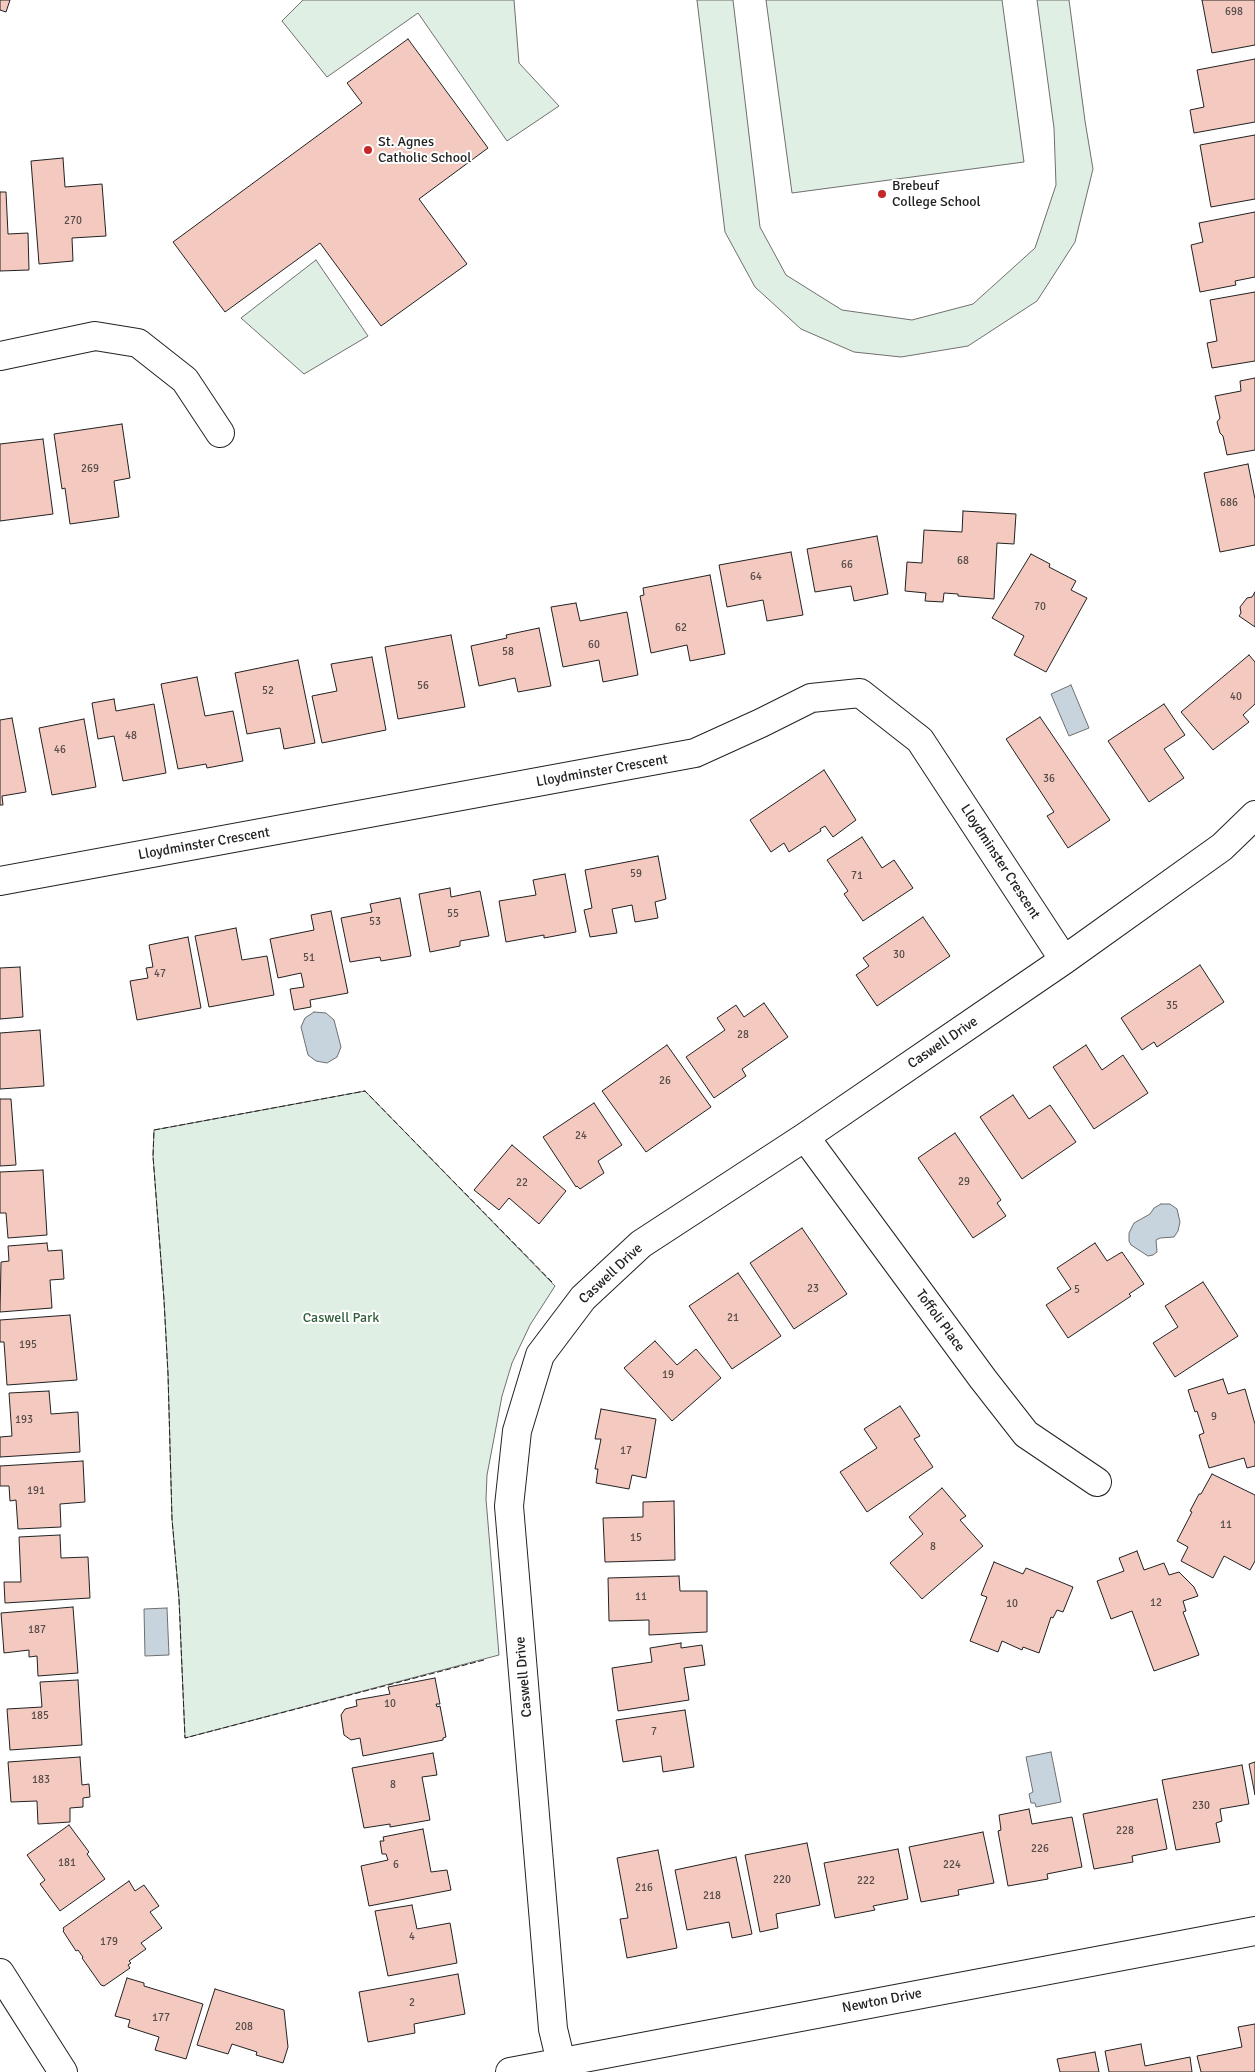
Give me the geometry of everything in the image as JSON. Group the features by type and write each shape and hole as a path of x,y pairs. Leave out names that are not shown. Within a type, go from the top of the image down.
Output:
{"street":[{"path":"0,356 95,336 138,343 184,380 220,433"},
{"name":"Lloydminster Crescent","path":"0,881 695,753 810,698 860,693 920,740 1064,960"},
{"name":"Caswell Drive","path":"561,2062 553,2029 509,1506 517,1432 540,1355 583,1298 641,1244 805,1137 1064,960 1222,847 1255,815"},
{"name":"Toffoli Place","path":"805,1137 983,1379 1026,1434 1097,1482"},
{"name":"Newton Drive","path":"510,2072 1255,1931"},
{"path":"0,1973 63,2072"}],"green space":[{"path":"303,0 514,0 519,63 559,106 507,141 418,13 327,77 282,21"},
{"path":"697,0 733,0 760,227 786,275 842,310 912,320 973,304 1035,248 1056,185 1054,128 1037,0 1069,0 1093,169 1075,242 1037,301 968,346 901,357 854,352 801,329 755,287 725,232"},
{"path":"766,0 1002,0 1024,162 792,193"},
{"path":"316,260 368,336 304,374 241,318"},
{"name":"Caswell Park","path":"365,1091 555,1286 530,1325 512,1363 502,1396 487,1475 486,1499 499,1655 185,1738 179,1599 172,1519 164,1300 153,1156 154,1130"}],"shaded area":[{"path":"1071,685 1089,728 1069,736 1051,694"},
{"path":"314,1012 326,1013 334,1020 341,1047 337,1057 327,1063 316,1061 308,1055 301,1027 305,1018"},
{"path":"1161,1204 1170,1204 1177,1209 1180,1222 1178,1231 1174,1237 1156,1240 1157,1252 1148,1256 1131,1245 1129,1233 1134,1223 1150,1214 1154,1208"},
{"path":"167,1608 169,1655 145,1656 144,1609"},
{"path":"1051,1752 1061,1802 1036,1807 1035,1803 1031,1803 1029,1794 1033,1792 1026,1757"}],"building":[{"path":"0,0 10,0 6,12 0,10"},
{"path":"1202,0 1255,0 1255,45 1212,53"},
{"path":"408,39 488,148 419,199 467,264 381,326 320,243 225,312 173,242 362,103 347,83"},
{"path":"1255,59 1255,122 1194,133 1190,110 1204,107 1197,70"},
{"path":"1255,135 1255,199 1211,207 1200,145"},
{"path":"63,158 65,187 102,184 106,236 72,238 73,261 39,264 31,161"},
{"path":"0,192 6,192 8,234 28,233 29,270 0,271"},
{"path":"1255,212 1255,277 1235,281 1236,285 1200,292 1191,245 1203,242 1199,223"},
{"path":"1255,292 1255,361 1212,368 1207,343 1217,341 1210,300"},
{"path":"1255,378 1255,450 1227,455 1223,436 1220,433 1217,422 1220,418 1215,396 1241,391 1240,381"},
{"path":"122,424 130,478 114,481 119,517 70,524 65,488 62,489 54,434"},
{"path":"43,439 53,514 0,521 0,444"},
{"path":"1248,464 1255,499 1255,545 1220,552 1204,473"},
{"path":"963,511 1016,514 1014,544 997,543 994,599 944,593 943,602 925,601 926,593 905,591 907,562 922,563 924,530 962,532"},
{"path":"877,536 888,594 854,601 851,586 815,592 807,549"},
{"path":"791,552 803,615 767,621 763,600 727,607 719,565"},
{"path":"1031,554 1050,564 1049,567 1076,581 1071,590 1087,598 1046,672 1014,655 1024,636 992,618"},
{"path":"710,575 725,654 690,661 687,645 651,653 640,596 644,595 643,588"},
{"path":"1255,592 1255,627 1239,616 1241,613 1240,607"},
{"path":"576,603 580,621 627,612 638,675 603,682 599,660 563,667 551,607"},
{"path":"539,628 551,686 518,692 515,678 479,686 471,646 507,638 506,635"},
{"path":"451,635 465,707 398,719 385,647"},
{"path":"1249,655 1255,662 1255,704 1243,715 1249,722 1213,750 1181,712"},
{"path":"372,657 386,730 322,743 312,696 337,691 331,664"},
{"path":"298,660 315,743 284,749 280,728 247,734 235,673"},
{"path":"197,677 205,716 233,711 243,761 207,768 206,764 178,769 161,684"},
{"path":"114,699 116,711 154,704 166,773 123,781 114,736 98,739 92,703"},
{"path":"1164,704 1185,735 1164,749 1184,778 1149,802 1108,741"},
{"path":"1040,717 1110,820 1068,848 1047,816 1054,812 1006,739"},
{"path":"12,718 26,792 2,796 3,805 0,805 0,720"},
{"path":"84,719 96,787 52,795 39,728"},
{"path":"824,770 856,820 833,837 825,826 820,829 821,831 789,852 784,843 771,852 750,820"},
{"path":"862,837 882,868 894,860 913,888 863,921 844,894 848,891 827,860"},
{"path":"658,856 666,899 655,902 658,918 635,922 632,905 612,909 617,933 590,937 584,910 592,908 585,870"},
{"path":"565,874 576,932 544,938 544,935 506,942 499,901 536,895 533,880"},
{"path":"450,888 451,897 480,891 489,936 460,941 460,946 430,952 419,894"},
{"path":"400,898 411,956 381,961 380,957 350,962 341,918 372,912 370,904"},
{"path":"331,911 348,993 310,1000 311,1007 294,1010 290,989 304,987 301,973 278,978 270,939 314,930 311,915"},
{"path":"923,917 950,956 877,1006 856,975 869,966 863,958"},
{"path":"236,928 242,960 267,956 274,995 209,1007 195,936"},
{"path":"188,937 201,1008 137,1020 130,981 148,978 146,968 153,967 149,945"},
{"path":"1200,965 1224,1002 1157,1047 1154,1042 1142,1050 1121,1018"},
{"path":"20,967 23,1017 0,1019 0,968"},
{"path":"764,1003 788,1037 742,1069 746,1076 714,1098 686,1057 725,1030 717,1018 736,1005 744,1017"},
{"path":"40,1030 44,1086 0,1089 0,1033"},
{"path":"667,1045 711,1107 646,1152 602,1091"},
{"path":"1086,1045 1102,1070 1123,1055 1148,1093 1094,1129 1053,1067"},
{"path":"1013,1095 1029,1119 1050,1105 1076,1142 1022,1179 980,1117"},
{"path":"0,1099 11,1099 16,1165 0,1166"},
{"path":"594,1103 622,1145 598,1161 604,1173 580,1189 576,1187 543,1137"},
{"path":"955,1133 1001,1200 997,1203 1006,1216 973,1238 918,1158"},
{"path":"512,1145 566,1191 539,1224 509,1198 499,1210 474,1190"},
{"path":"43,1170 47,1235 8,1238 6,1213 0,1213 0,1172"},
{"path":"802,1228 847,1294 794,1329 750,1263"},
{"path":"47,1243 48,1251 62,1250 64,1279 50,1280 52,1308 0,1312 1,1262 9,1261 8,1246"},
{"path":"1095,1243 1107,1261 1122,1252 1144,1284 1129,1294 1131,1296 1068,1338 1046,1305 1071,1289 1057,1268"},
{"path":"738,1273 781,1336 732,1369 689,1306"},
{"path":"1203,1282 1238,1336 1175,1377 1153,1343 1178,1327 1165,1306"},
{"path":"70,1315 77,1380 7,1385 4,1342 0,1342 0,1320"},
{"path":"655,1341 677,1365 696,1349 721,1378 672,1421 624,1368"},
{"path":"1223,1379 1228,1394 1245,1389 1255,1424 1255,1466 1247,1468 1244,1458 1209,1468 1199,1435 1204,1433 1188,1390"},
{"path":"49,1391 51,1414 78,1412 80,1452 0,1457 0,1437 12,1436 9,1393"},
{"path":"900,1406 920,1436 914,1439 933,1467 867,1512 840,1472 877,1448 864,1429"},
{"path":"601,1409 656,1419 646,1478 632,1475 629,1489 596,1483 598,1469 595,1469 601,1439 595,1439"},
{"path":"83,1461 85,1502 60,1504 61,1527 18,1529 16,1500 10,1501 9,1486 0,1486 0,1466"},
{"path":"1212,1474 1255,1495 1255,1561 1250,1570 1224,1556 1213,1578 1181,1561 1188,1547 1177,1541 1192,1512 1190,1511"},
{"path":"942,1488 966,1516 960,1520 983,1546 922,1599 890,1563 923,1534 909,1517"},
{"path":"674,1501 675,1560 605,1562 603,1518 643,1517 643,1502"},
{"path":"60,1535 61,1558 88,1557 90,1598 5,1603 4,1582 21,1582 19,1537"},
{"path":"1137,1551 1144,1570 1164,1563 1169,1575 1179,1572 1194,1587 1198,1596 1183,1601 1186,1611 1183,1612 1199,1655 1154,1671 1132,1611 1111,1619 1097,1581 1124,1571 1119,1558"},
{"path":"994,1562 1023,1574 1026,1568 1073,1587 1063,1612 1057,1610 1053,1618 1051,1617 1039,1653 1023,1647 1022,1650 1002,1641 998,1652 970,1641 987,1597 981,1595"},
{"path":"679,1576 680,1591 707,1591 707,1632 649,1635 649,1620 609,1621 608,1578"},
{"path":"73,1607 78,1673 38,1676 37,1656 29,1657 29,1650 4,1653 1,1613"},
{"path":"681,1643 681,1648 702,1645 705,1665 684,1668 689,1700 618,1711 612,1668 652,1662 650,1648"},
{"path":"435,1678 440,1704 436,1704 437,1707 440,1706 446,1737 443,1740 363,1756 360,1738 351,1740 344,1735 341,1715 345,1709 357,1706 356,1700 390,1694 388,1687"},
{"path":"78,1680 82,1745 10,1750 7,1709 42,1707 40,1682"},
{"path":"685,1710 694,1767 663,1772 661,1756 623,1762 616,1720"},
{"path":"433,1753 437,1775 422,1777 430,1820 390,1827 390,1824 364,1828 352,1768"},
{"path":"80,1757 82,1785 89,1784 90,1797 83,1798 83,1807 70,1808 70,1822 38,1824 37,1801 11,1802 8,1762"},
{"path":"1255,1762 1255,1795 1249,1764"},
{"path":"1242,1765 1249,1804 1220,1809 1222,1821 1216,1823 1220,1842 1176,1850 1162,1780"},
{"path":"1157,1799 1167,1849 1132,1856 1133,1862 1094,1869 1083,1814"},
{"path":"1029,1809 1032,1824 1072,1817 1082,1867 1047,1874 1048,1879 1008,1886 998,1831 1001,1830 999,1815"},
{"path":"69,1825 89,1852 87,1854 105,1879 60,1911 40,1884 45,1880 27,1855"},
{"path":"423,1829 431,1872 447,1870 451,1890 369,1906 361,1866 388,1860 386,1854 382,1854 380,1841 384,1841 383,1837"},
{"path":"983,1832 994,1883 958,1890 959,1895 921,1902 909,1847"},
{"path":"807,1843 820,1905 776,1914 778,1928 760,1932 745,1855"},
{"path":"898,1849 908,1899 873,1906 875,1910 835,1918 824,1863"},
{"path":"658,1850 677,1948 627,1958 620,1919 628,1918 617,1858"},
{"path":"736,1857 752,1934 732,1938 729,1922 687,1930 675,1870"},
{"path":"129,1881 135,1891 144,1885 159,1906 150,1912 162,1928 141,1943 146,1949 129,1961 131,1963 128,1965 130,1968 104,1986 101,1985 78,1950 76,1951 63,1928"},
{"path":"412,1905 417,1929 450,1923 457,1963 388,1976 375,1911"},
{"path":"458,1974 465,2014 414,2024 415,2033 368,2042 359,1992"},
{"path":"127,1978 144,1983 144,1986 203,2004 186,2059 155,2050 159,2037 128,2027 130,2020 115,2016"},
{"path":"215,1989 284,2010 288,2047 283,2063 256,2055 257,2052 232,2044 228,2054 197,2045"},
{"path":"1255,2024 1255,2072 1201,2072 1197,2056 1242,2047 1238,2027"},
{"path":"1141,2044 1145,2066 1190,2057 1192,2072 1109,2072 1105,2051"},
{"path":"1095,2052 1099,2072 1060,2072 1057,2059"}],"fence":[{"path":"484,1660 185,1738 179,1599 172,1519 164,1300 153,1156 154,1130 365,1091 552,1282"}],"place":[{"name":"St. Agnes Catholic School","path":"368,150"},
{"name":"Brebeuf College School","path":"882,194"}]}
